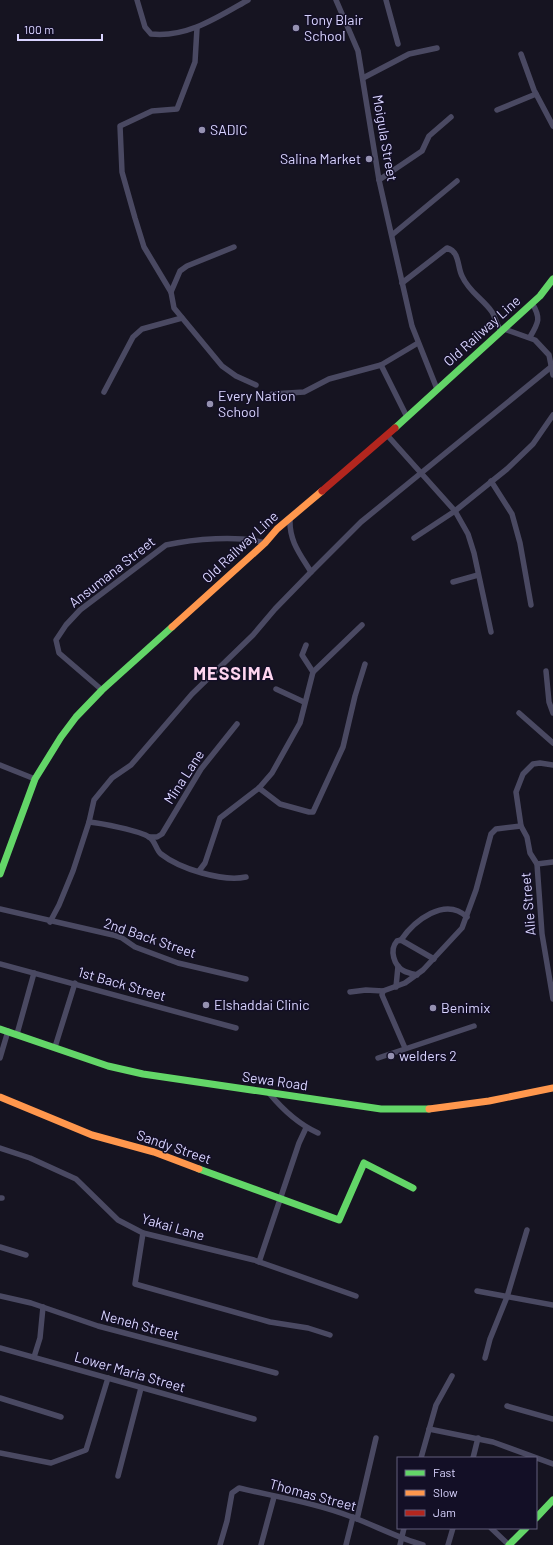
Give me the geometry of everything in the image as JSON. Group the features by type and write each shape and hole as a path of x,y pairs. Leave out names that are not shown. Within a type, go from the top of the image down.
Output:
{"main road":[{"name":"Old Railway Line","path":"0,874 35,779 61,737 76,717 102,690 290,519 387,435 503,330 532,303 553,279"},
{"name":"Sewa Road","path":"0,1029 55,1047 82,1058 123,1070 381,1109 420,1110 462,1106 553,1088"},
{"name":"Sandy Street","path":"0,1097 92,1135 154,1152 339,1220 364,1163 413,1188"},
{"path":"537,1517 553,1500"},
{"path":"509,1545 525,1529"}],"street":[{"path":"137,0 145,27 151,34 160,35 197,28 248,0"},
{"name":"Moigula Street","path":"336,0 358,51 379,180 412,326 437,389"},
{"path":"386,0 398,44"},
{"path":"197,28 195,62 177,109 152,110 120,126 122,172 144,247 171,292 174,308 222,366 236,376 256,385"},
{"path":"363,78 409,54 437,48"},
{"path":"521,54 536,94 553,126"},
{"path":"497,110 536,94"},
{"path":"379,180 422,150 429,136 451,117"},
{"path":"392,235 457,182"},
{"path":"171,292 180,272 187,266 234,247"},
{"path":"402,283 447,248 453,250 461,274 468,287 493,313 503,330 530,337 535,340 549,355 553,375"},
{"path":"530,337 537,324 538,314 532,303"},
{"path":"104,392 133,337 142,329 182,318"},
{"path":"272,394 304,392 329,379 381,365 418,342"},
{"path":"381,365 407,417"},
{"path":"50,922 59,905 89,822 92,804 112,778 131,765 192,694 253,635 275,609 361,522 551,367"},
{"path":"414,538 455,511 491,481 507,470 534,444 553,417"},
{"path":"387,435 420,474 455,511 468,534 491,632"},
{"path":"491,481 512,514 520,543 531,605"},
{"path":"290,519 290,533 295,548 311,572"},
{"name":"Ansumana Street","path":"102,690 59,652 56,640 66,625 80,610 166,545 179,542 242,538 265,543"},
{"path":"453,582 478,574"},
{"path":"199,872 204,863 220,818 259,788 272,773 300,723 304,702 313,672 362,625"},
{"path":"306,645 302,655 313,672"},
{"path":"259,788 280,804 313,812 343,747 355,696 365,664"},
{"path":"546,671 549,702 553,713"},
{"path":"276,689 304,702"},
{"path":"518,713 553,743"},
{"name":"Mina Lane","path":"149,837 157,837 162,834 201,769 237,724"},
{"name":"Alie Street","path":"553,765 540,763 533,764 522,774 516,792 521,826 527,837 530,852 537,864 542,934 553,999"},
{"path":"0,765 35,779"},
{"path":"89,822 103,823 149,837 161,854 202,874 222,878 246,877"},
{"path":"350,992 366,990 383,991 396,987 417,975 434,959 462,928 476,890 491,834 496,829 521,826"},
{"path":"537,864 553,862"},
{"name":"2nd Back Street","path":"0,909 122,938 135,947 178,963 246,980"},
{"path":"417,975 404,971 395,964 393,950 395,944 401,940 411,927 431,913 446,909 454,909 466,917"},
{"path":"401,940 434,959"},
{"name":"1st Back Street","path":"0,964 75,983 236,1028"},
{"path":"396,987 398,966"},
{"path":"17,1034 34,973"},
{"path":"55,1047 75,983"},
{"path":"383,991 382,995 405,1048"},
{"path":"378,1058 474,1026"},
{"path":"0,1058 8,1031"},
{"path":"270,1093 282,1108 306,1128 318,1134"},
{"path":"259,1262 299,1143 306,1128"},
{"name":"Yakai Lane","path":"0,1148 30,1158 76,1179 118,1220 142,1234 259,1262 356,1296"},
{"path":"485,1358 490,1339 507,1297 527,1230"},
{"path":"142,1234 135,1284 270,1322 308,1328 330,1335"},
{"path":"0,1247 26,1255"},
{"path":"477,1291 553,1305"},
{"name":"Neneh Street","path":"0,1296 43,1307 98,1326 276,1373"},
{"path":"34,1357 40,1338 43,1307"},
{"name":"Lower Maria Street","path":"0,1348 254,1419"},
{"path":"421,1457 436,1405 452,1376"},
{"path":"0,1453 51,1463 86,1450 108,1378"},
{"path":"118,1476 141,1388"},
{"path":"0,1398 61,1417"},
{"path":"507,1406 553,1419"},
{"path":"429,1429 478,1438 510,1447 535,1457"},
{"path":"346,1545 355,1518 376,1438"},
{"path":"473,1457 478,1438"},
{"path":"537,1458 553,1464"},
{"name":"Thomas Street","path":"220,1545 228,1521 232,1493 239,1488 323,1507 355,1518 402,1539 424,1545"},
{"path":"261,1545 274,1497"},
{"path":"400,1545 404,1529"},
{"path":"448,1545 453,1529"},
{"path":"492,1529 509,1545"}],"traffic: fast":[{"path":"395,428 540,296 553,279"},
{"path":"0,874 35,779 61,737 76,717 102,690 172,627"},
{"path":"0,1029 108,1066 143,1074 381,1109 429,1109"},
{"path":"199,1169 339,1220 364,1163 413,1188"},
{"path":"537,1517 553,1500"},
{"path":"509,1545 525,1529"}],"traffic: slow":[{"path":"172,627 265,543 277,529 322,491"},
{"path":"429,1109 489,1101 553,1088"},
{"path":"0,1097 92,1135 154,1152 199,1169"}],"traffic: jam":[{"path":"322,491 395,428"}],"place":[{"name":"Tony Blair School","path":"296,28"},
{"name":"SADIC","path":"202,130"},
{"name":"Salina Market","path":"369,159"},
{"name":"Every Nation School","path":"210,404"},
{"name":"Elshaddai Clinic","path":"206,1005"},
{"name":"Benimix","path":"433,1008"},
{"name":"welders 2","path":"391,1056"}],"district":[{"name":"MESSIMA","path":"234,674"}]}
